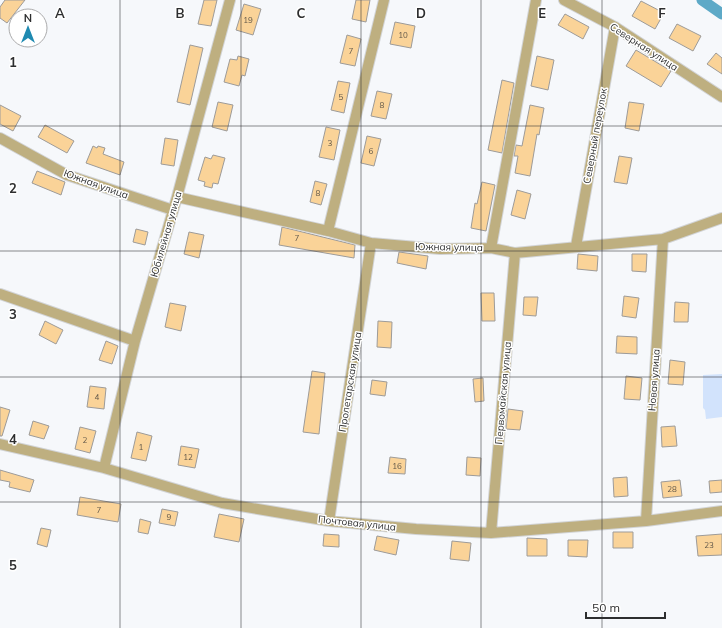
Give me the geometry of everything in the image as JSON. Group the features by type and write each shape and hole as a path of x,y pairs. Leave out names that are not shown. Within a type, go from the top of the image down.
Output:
{"street":[{"name":"Юбилейная улица","path":"104,468 135,341 177,197 230,0"},
{"path":"328,231 384,0"},
{"path":"492,248 536,0"},
{"name":"Северная улица","path":"564,0 615,27 722,97"},
{"name":"Северный переулок","path":"576,246 615,27"},
{"name":"Южная улица","path":"0,138 67,175 173,210"},
{"name":"Южная улица","path":"177,197 328,231 371,243 440,249 492,248 515,252 663,239 722,218"},
{"name":"Новая улица","path":"646,520 663,239"},
{"name":"Пролетарская улица","path":"329,521 371,243"},
{"name":"Первомайская улица","path":"491,533 515,252"},
{"path":"0,294 135,341"},
{"name":"Почтовая улица","path":"0,444 104,468 222,503 329,521 416,529 491,533 646,520 722,511"}],"shaded area":[{"path":"722,374 722,417 706,419 705,410 703,408 703,375"}],"building":[{"path":"5,0 25,0 19,8 8,8 7,23 0,18 0,7"},
{"path":"204,0 217,0 211,26 198,24"},
{"path":"356,0 370,0 366,22 352,19"},
{"path":"641,1 664,13 655,29 632,16"},
{"path":"244,4 261,9 253,35 236,30"},
{"path":"565,14 589,27 583,39 558,25"},
{"path":"395,22 415,26 411,48 390,44"},
{"path":"677,24 701,36 693,51 669,38"},
{"path":"347,35 361,39 355,66 340,63"},
{"path":"190,45 203,48 190,105 177,102"},
{"path":"636,50 671,71 661,87 626,66"},
{"path":"716,53 722,58 722,74 707,64"},
{"path":"238,56 249,59 245,76 242,75 239,86 224,82 230,59 237,60"},
{"path":"537,56 554,60 548,90 531,86"},
{"path":"502,80 514,83 502,153 488,150"},
{"path":"338,81 350,83 344,113 331,110"},
{"path":"377,91 392,94 386,119 371,116"},
{"path":"218,102 233,105 227,131 212,127"},
{"path":"629,102 644,104 639,131 625,128"},
{"path":"0,105 21,116 13,131 0,124"},
{"path":"530,105 544,108 539,135 537,134 530,176 515,173 518,156 514,156 516,145 522,146"},
{"path":"45,125 74,141 67,153 38,137"},
{"path":"326,127 340,130 334,160 319,157"},
{"path":"367,136 381,139 374,166 361,163"},
{"path":"165,138 178,140 174,166 161,164"},
{"path":"93,146 97,148 98,146 105,148 103,154 124,162 120,175 86,163"},
{"path":"213,155 225,158 218,184 213,183 212,188 204,186 205,182 198,180 205,157 211,159"},
{"path":"619,156 632,158 627,184 614,182"},
{"path":"37,171 65,182 61,195 32,183"},
{"path":"315,181 327,184 321,205 310,202"},
{"path":"482,182 495,185 486,231 471,228 475,203 477,204"},
{"path":"517,190 531,194 525,219 511,215"},
{"path":"282,227 355,245 354,258 279,245"},
{"path":"136,229 148,232 145,245 133,242"},
{"path":"189,232 204,235 199,258 184,254"},
{"path":"399,252 428,256 426,269 397,263"},
{"path":"578,254 598,256 597,271 577,269"},
{"path":"632,254 647,254 646,272 632,271"},
{"path":"481,293 494,293 495,321 482,321"},
{"path":"624,296 639,298 636,318 622,316"},
{"path":"524,297 538,297 536,316 523,315"},
{"path":"675,302 689,303 688,322 674,322"},
{"path":"170,303 186,306 181,331 165,327"},
{"path":"45,321 63,330 56,344 39,335"},
{"path":"378,321 392,322 391,348 377,347"},
{"path":"617,336 637,337 637,354 616,353"},
{"path":"106,341 118,346 112,364 99,360"},
{"path":"670,360 685,362 683,385 668,384"},
{"path":"312,371 325,373 319,434 303,432"},
{"path":"626,376 642,378 640,400 624,399"},
{"path":"483,378 484,401 475,402 473,379"},
{"path":"372,380 387,382 385,396 370,394"},
{"path":"90,386 106,388 104,409 87,407"},
{"path":"0,407 10,410 2,436 0,436"},
{"path":"508,409 523,411 520,430 506,429"},
{"path":"33,421 49,426 44,439 29,435"},
{"path":"675,426 677,446 662,447 661,427"},
{"path":"80,427 96,431 90,453 75,449"},
{"path":"137,432 152,436 146,461 131,458"},
{"path":"181,446 199,449 195,468 178,465"},
{"path":"390,457 406,459 405,474 388,473"},
{"path":"467,457 481,458 480,476 466,475"},
{"path":"0,470 34,480 30,492 9,487 10,482 0,480"},
{"path":"627,477 628,496 614,497 613,478"},
{"path":"680,480 682,496 663,498 661,482"},
{"path":"722,480 722,492 710,493 709,481"},
{"path":"80,497 121,504 118,522 77,515"},
{"path":"162,509 178,512 175,526 159,523"},
{"path":"219,514 244,519 239,542 214,537"},
{"path":"140,519 151,522 148,534 138,532"},
{"path":"41,528 51,530 47,547 37,544"},
{"path":"613,532 633,532 633,548 613,548"},
{"path":"324,534 339,535 339,547 323,546"},
{"path":"722,534 722,555 698,556 696,536"},
{"path":"377,536 399,540 396,555 374,550"},
{"path":"527,538 547,539 547,556 527,556"},
{"path":"568,540 588,540 587,557 568,556"},
{"path":"452,541 471,543 469,561 450,559"}],"waterway":[{"path":"702,0 722,14"}]}
